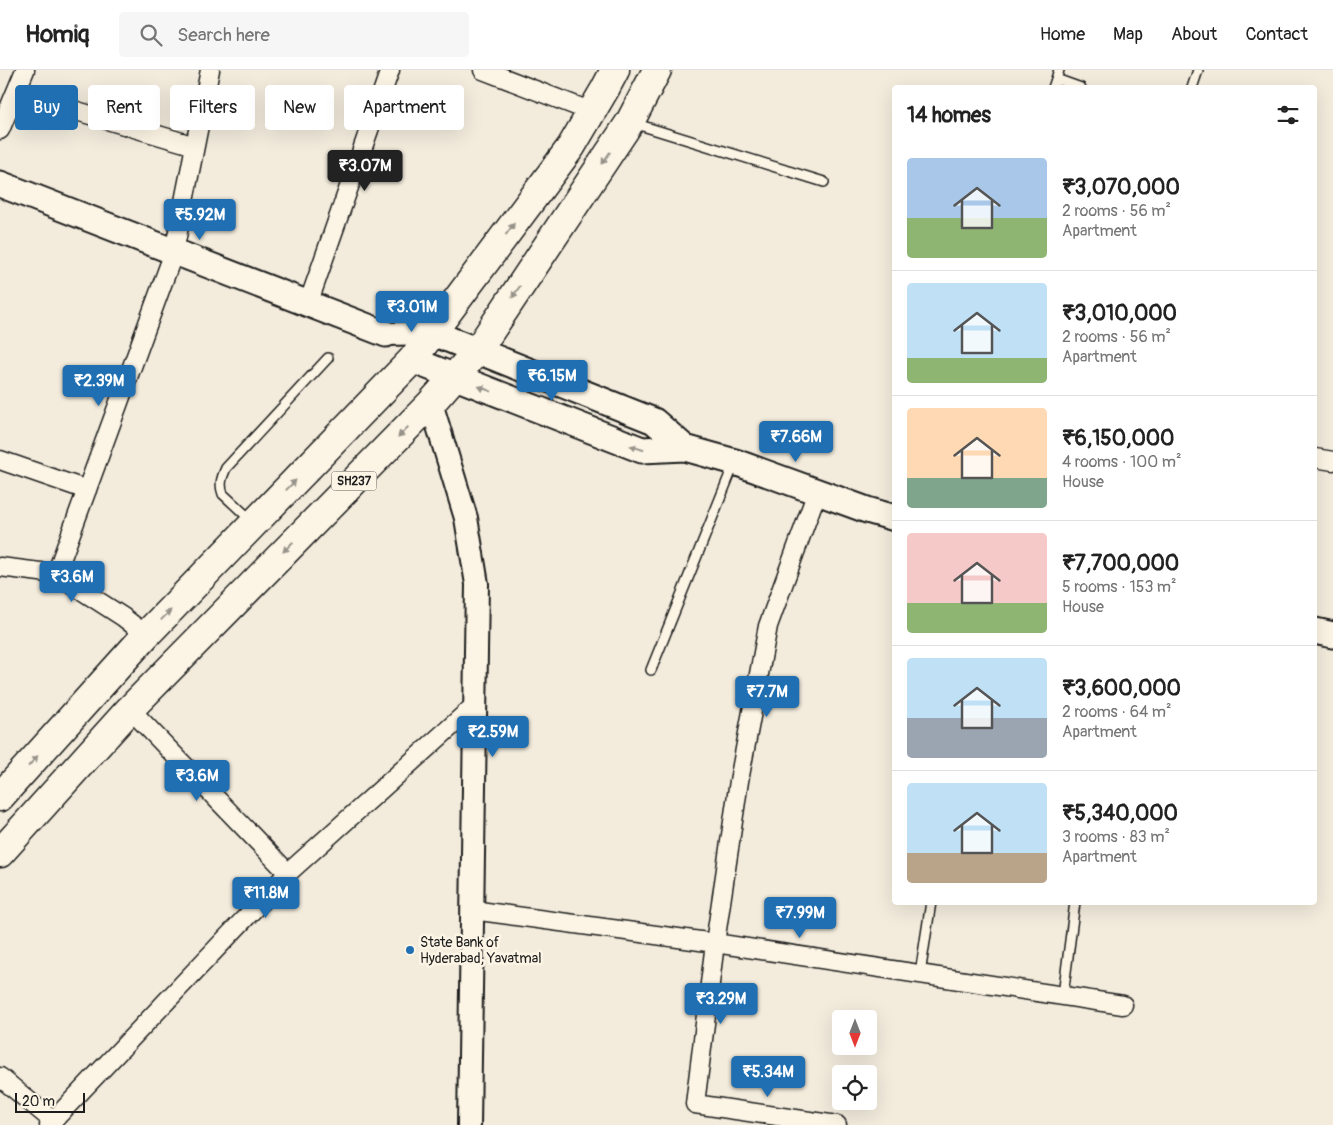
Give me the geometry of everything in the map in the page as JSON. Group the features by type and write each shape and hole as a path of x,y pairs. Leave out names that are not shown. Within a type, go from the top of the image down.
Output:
{"main road":[{"name":"SH237","path":"0,797 146,635 412,360 571,147 615,70"},
{"name":"SH237","path":"0,853 130,709 431,403 454,377 476,350 630,122 657,70"},
{"path":"2,191 174,252 386,334"},
{"path":"434,333 654,421 685,448"},
{"path":"412,360 642,450 685,448 735,462 892,517"},
{"path":"1317,631 1333,635"}],"street":[{"path":"19,85 25,70"},
{"path":"56,574 174,252 210,70"},
{"path":"308,304 390,70"},
{"path":"483,70 592,112"},
{"path":"0,130 15,95"},
{"path":"78,111 195,146"},
{"path":"386,334 434,333"},
{"path":"386,334 412,360"},
{"path":"431,403 466,518 477,584 469,1125"},
{"path":"1317,458 1333,461"},
{"path":"0,460 86,490"},
{"path":"817,492 768,626 739,781 715,943 695,1104 794,1122 837,1125"},
{"path":"0,566 56,574 124,618 146,635"},
{"path":"0,1078 51,1123 288,873 475,705"},
{"path":"130,709 288,873"},
{"path":"472,910 715,943 1123,1005"}],"lane":[{"path":"1193,85 1198,70"},
{"path":"1056,79 1073,85"},
{"path":"630,122 824,182"},
{"path":"254,523 223,494 221,480 226,468 328,358"},
{"path":"651,670 735,462"},
{"path":"920,974 931,905"},
{"path":"1063,995 1075,905"}],"place":[{"name":"State Bank of Hyderabad, Yavatmal","path":"410,950"}]}
